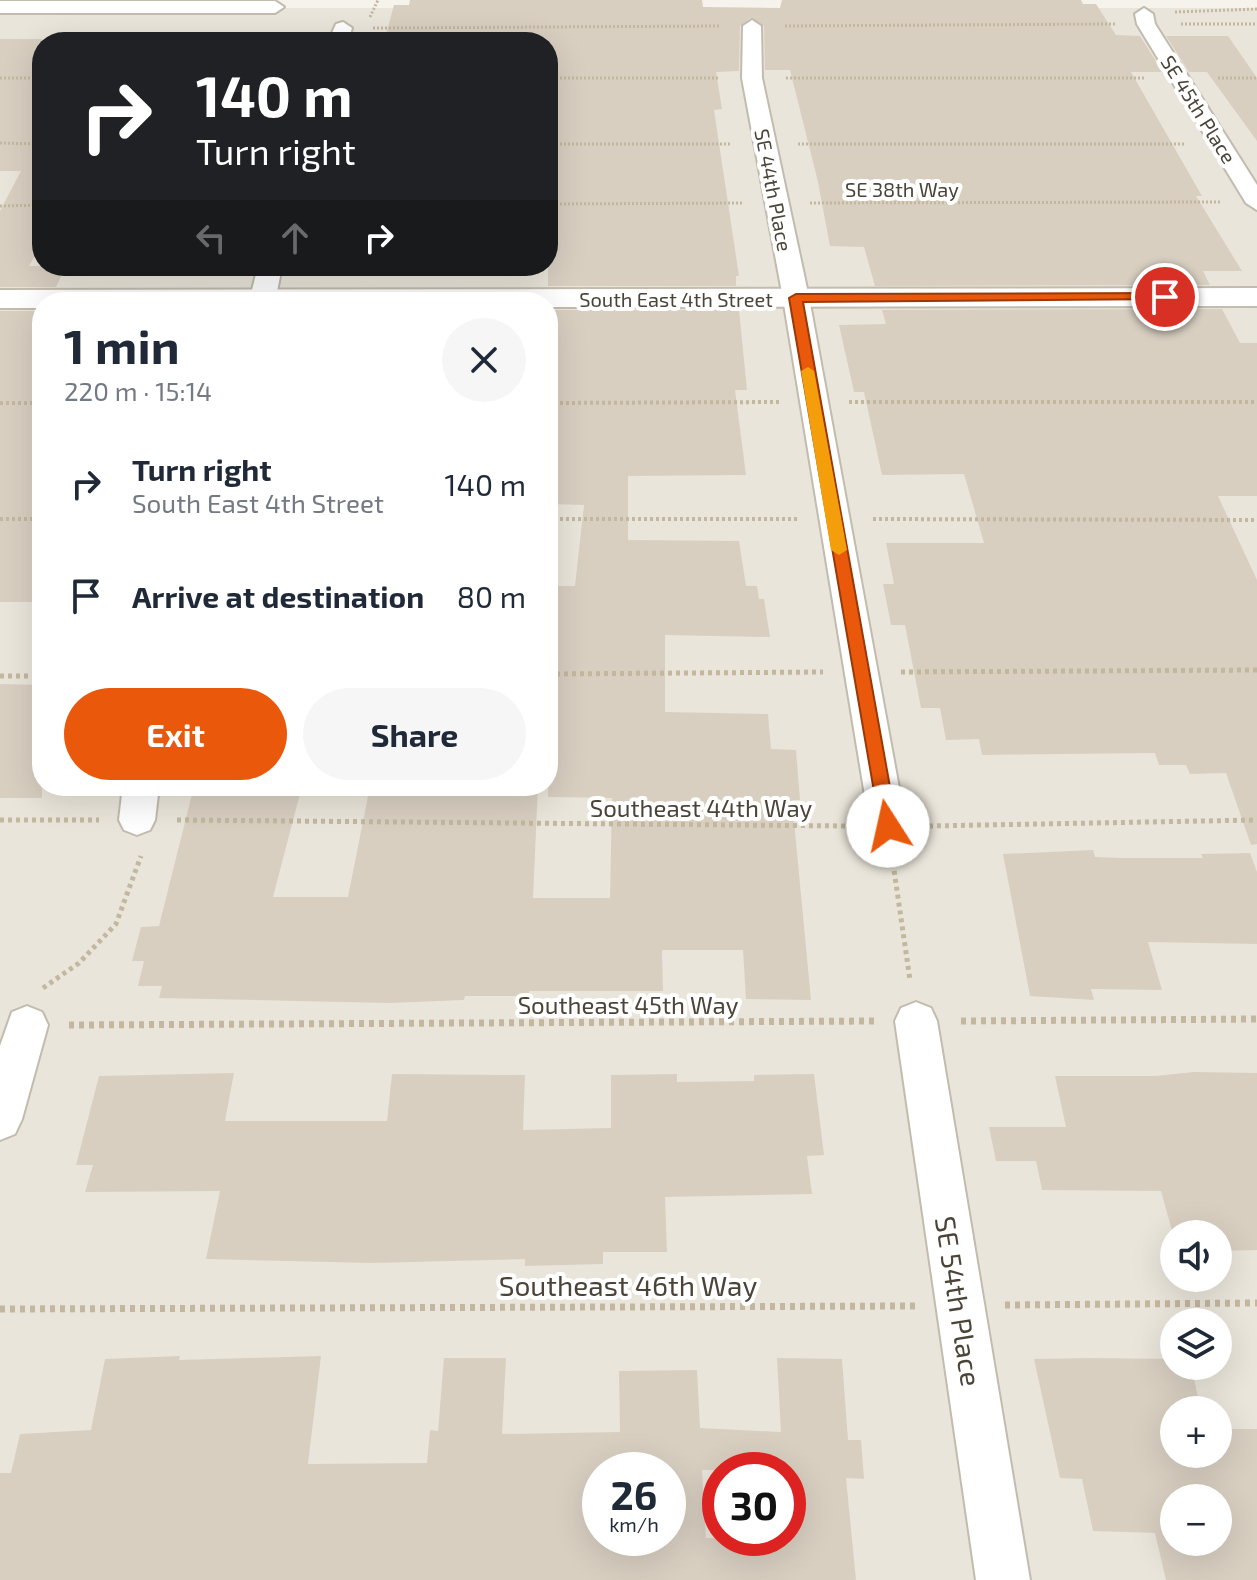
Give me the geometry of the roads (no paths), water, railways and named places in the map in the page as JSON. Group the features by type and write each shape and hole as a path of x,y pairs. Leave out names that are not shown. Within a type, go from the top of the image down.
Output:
{"street":[{"path":"0,7 275,7"},
{"name":"SE 45th Place","path":"1145,19 1257,202"},
{"name":"SE 44th Place","path":"752,26 752,78 796,298 888,826"},
{"name":"South East 4th Street","path":"558,299 1257,297"},
{"name":"South East 4th Street","path":"0,299 32,299"},
{"name":"SE 54th Place","path":"916,1021 1003,1580"},
{"path":"0,1119 27,1025"}]}
